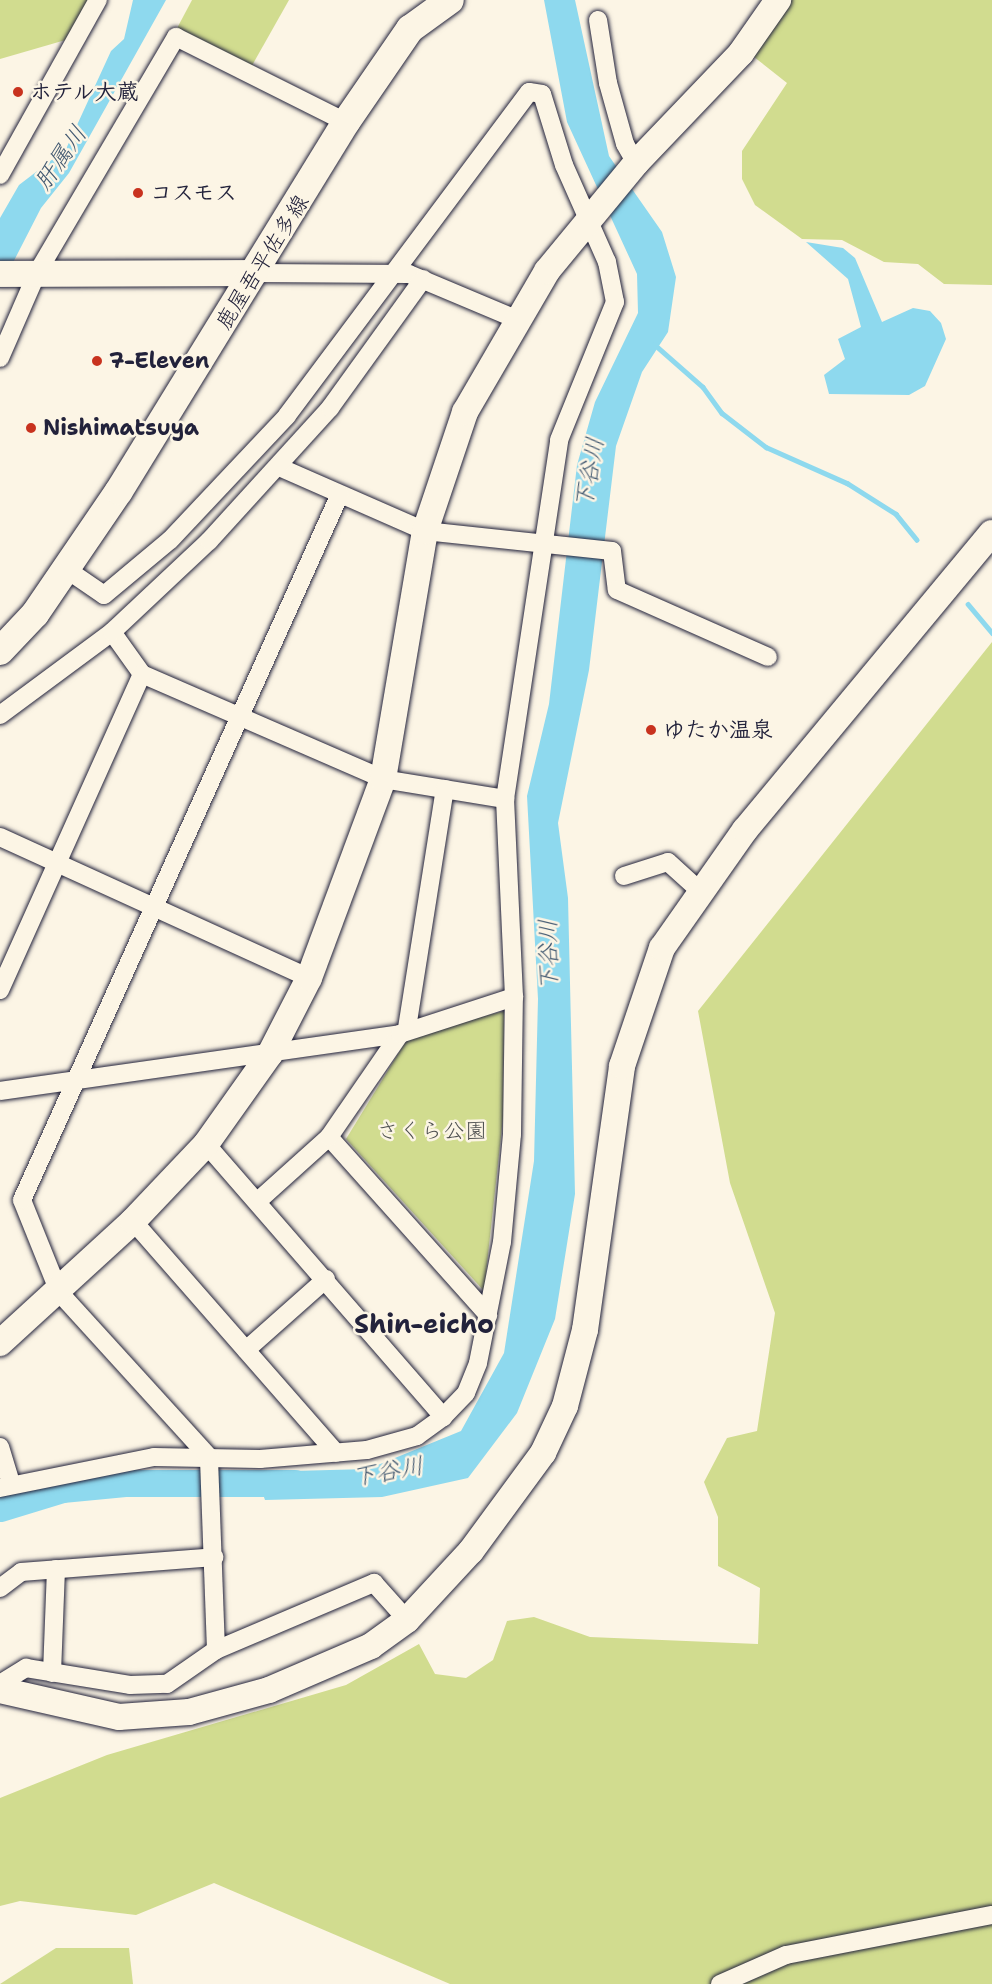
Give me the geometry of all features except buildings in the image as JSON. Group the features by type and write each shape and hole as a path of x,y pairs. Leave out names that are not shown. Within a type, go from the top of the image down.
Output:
{"main road":[{"name":"鹿屋吾平佐多線","path":"0,651 35,614 66,569 254,273 346,122 410,30 450,0"}],"street":[{"path":"0,175 98,0"},
{"path":"410,30 429,0"},
{"path":"0,1343 58,1293 134,1221 206,1144 270,1054 309,978 383,779 425,531 465,412 516,319 587,219 636,162 741,53 778,0"},
{"path":"598,20 608,83 625,144 636,162"},
{"path":"0,358 37,273 176,37 346,122"},
{"path":"0,1447 6,1486 154,1457 336,1453 417,1436 443,1417 466,1393 478,1363 502,1242 512,1134 514,997 505,799 546,545 559,440 615,302 607,262 587,219 542,94 529,92 398,274 287,416 170,540 104,595 66,569"},
{"path":"0,274 398,274 423,279 516,319"},
{"path":"0,715 112,632 279,467 330,408 423,279"},
{"path":"279,467 425,531 612,551 617,590 768,657"},
{"path":"216,1650 213,1515 209,1457 58,1293 22,1200 75,1079 159,907 240,716 340,494"},
{"path":"0,1690 118,1717 189,1712 310,1677 371,1646 407,1620 509,1504 543,1453 565,1406 585,1329 622,1066 662,948 700,891 992,533"},
{"path":"112,632 142,674 383,779 505,799"},
{"path":"0,990 54,865 142,674"},
{"path":"259,1200 329,1137 403,1031 445,789"},
{"path":"0,837 54,865 159,907 309,978"},
{"path":"624,876 668,862 700,891"},
{"path":"0,1091 270,1054 403,1031 514,997"},
{"path":"329,1137 488,1315"},
{"path":"206,1144 259,1200 443,1417"},
{"path":"134,1221 336,1453"},
{"path":"246,1350 326,1279"},
{"path":"0,1588 21,1572 214,1557"},
{"path":"52,1673 56,1569"},
{"path":"0,1684 26,1668 130,1685 167,1684 216,1650 374,1583 407,1620"},
{"path":"720,1984 786,1955 992,1915"}],"green space":[{"path":"0,0 90,0 69,39 0,59"},
{"path":"192,0 289,0 250,69 175,32"},
{"path":"783,0 992,0 992,285 944,284 918,264 884,262 842,240 802,239 755,205 742,179 742,151 787,83 749,53"},
{"path":"992,642 992,1984 450,1984 214,1883 136,1915 20,1901 0,1906 0,1798 107,1755 346,1685 419,1644 435,1674 466,1678 493,1660 507,1621 534,1617 590,1637 758,1644 760,1588 718,1566 718,1517 704,1482 727,1438 757,1431 775,1313 730,1183 698,1011"},
{"name":"さくら公園","path":"504,1011 503,1118 484,1291 346,1139 409,1036"},
{"path":"56,1948 129,1948 133,1984 0,1984"}],"water":[{"name":"肝属川","path":"133,0 166,0 69,173 41,208 0,288 0,218 19,185 66,149 111,51 124,39"},
{"path":"544,0 575,0 609,156 662,232 676,277 668,332 642,372 616,446 589,670 558,823 568,898 575,1194 555,1319 517,1413 468,1478 382,1497 265,1500 255,1472 368,1469 461,1431 504,1353 534,1161 538,999 527,796 549,704 577,465 595,402 638,313 637,274 567,122"},
{"path":"806,242 843,248 855,258 882,322 913,308 930,311 941,323 946,339 925,386 909,395 829,394 824,375 845,359 838,339 861,327 848,279"}],"waterway":[{"path":"654,344 703,387 722,413 766,447 847,483 896,514 917,540"},
{"path":"968,604 992,633"},
{"name":"下谷川","path":"0,1508 62,1489 125,1483 295,1483"}],"place":[{"name":"ホテル大蔵","path":"18,92"},
{"name":"コスモス","path":"138,193"},
{"name":"7-Eleven","path":"97,361"},
{"name":"Nishimatsuya","path":"31,428"},
{"name":"ゆたか温泉","path":"651,730"}],"district":[{"name":"Shin-eicho","path":"424,1324"}]}
